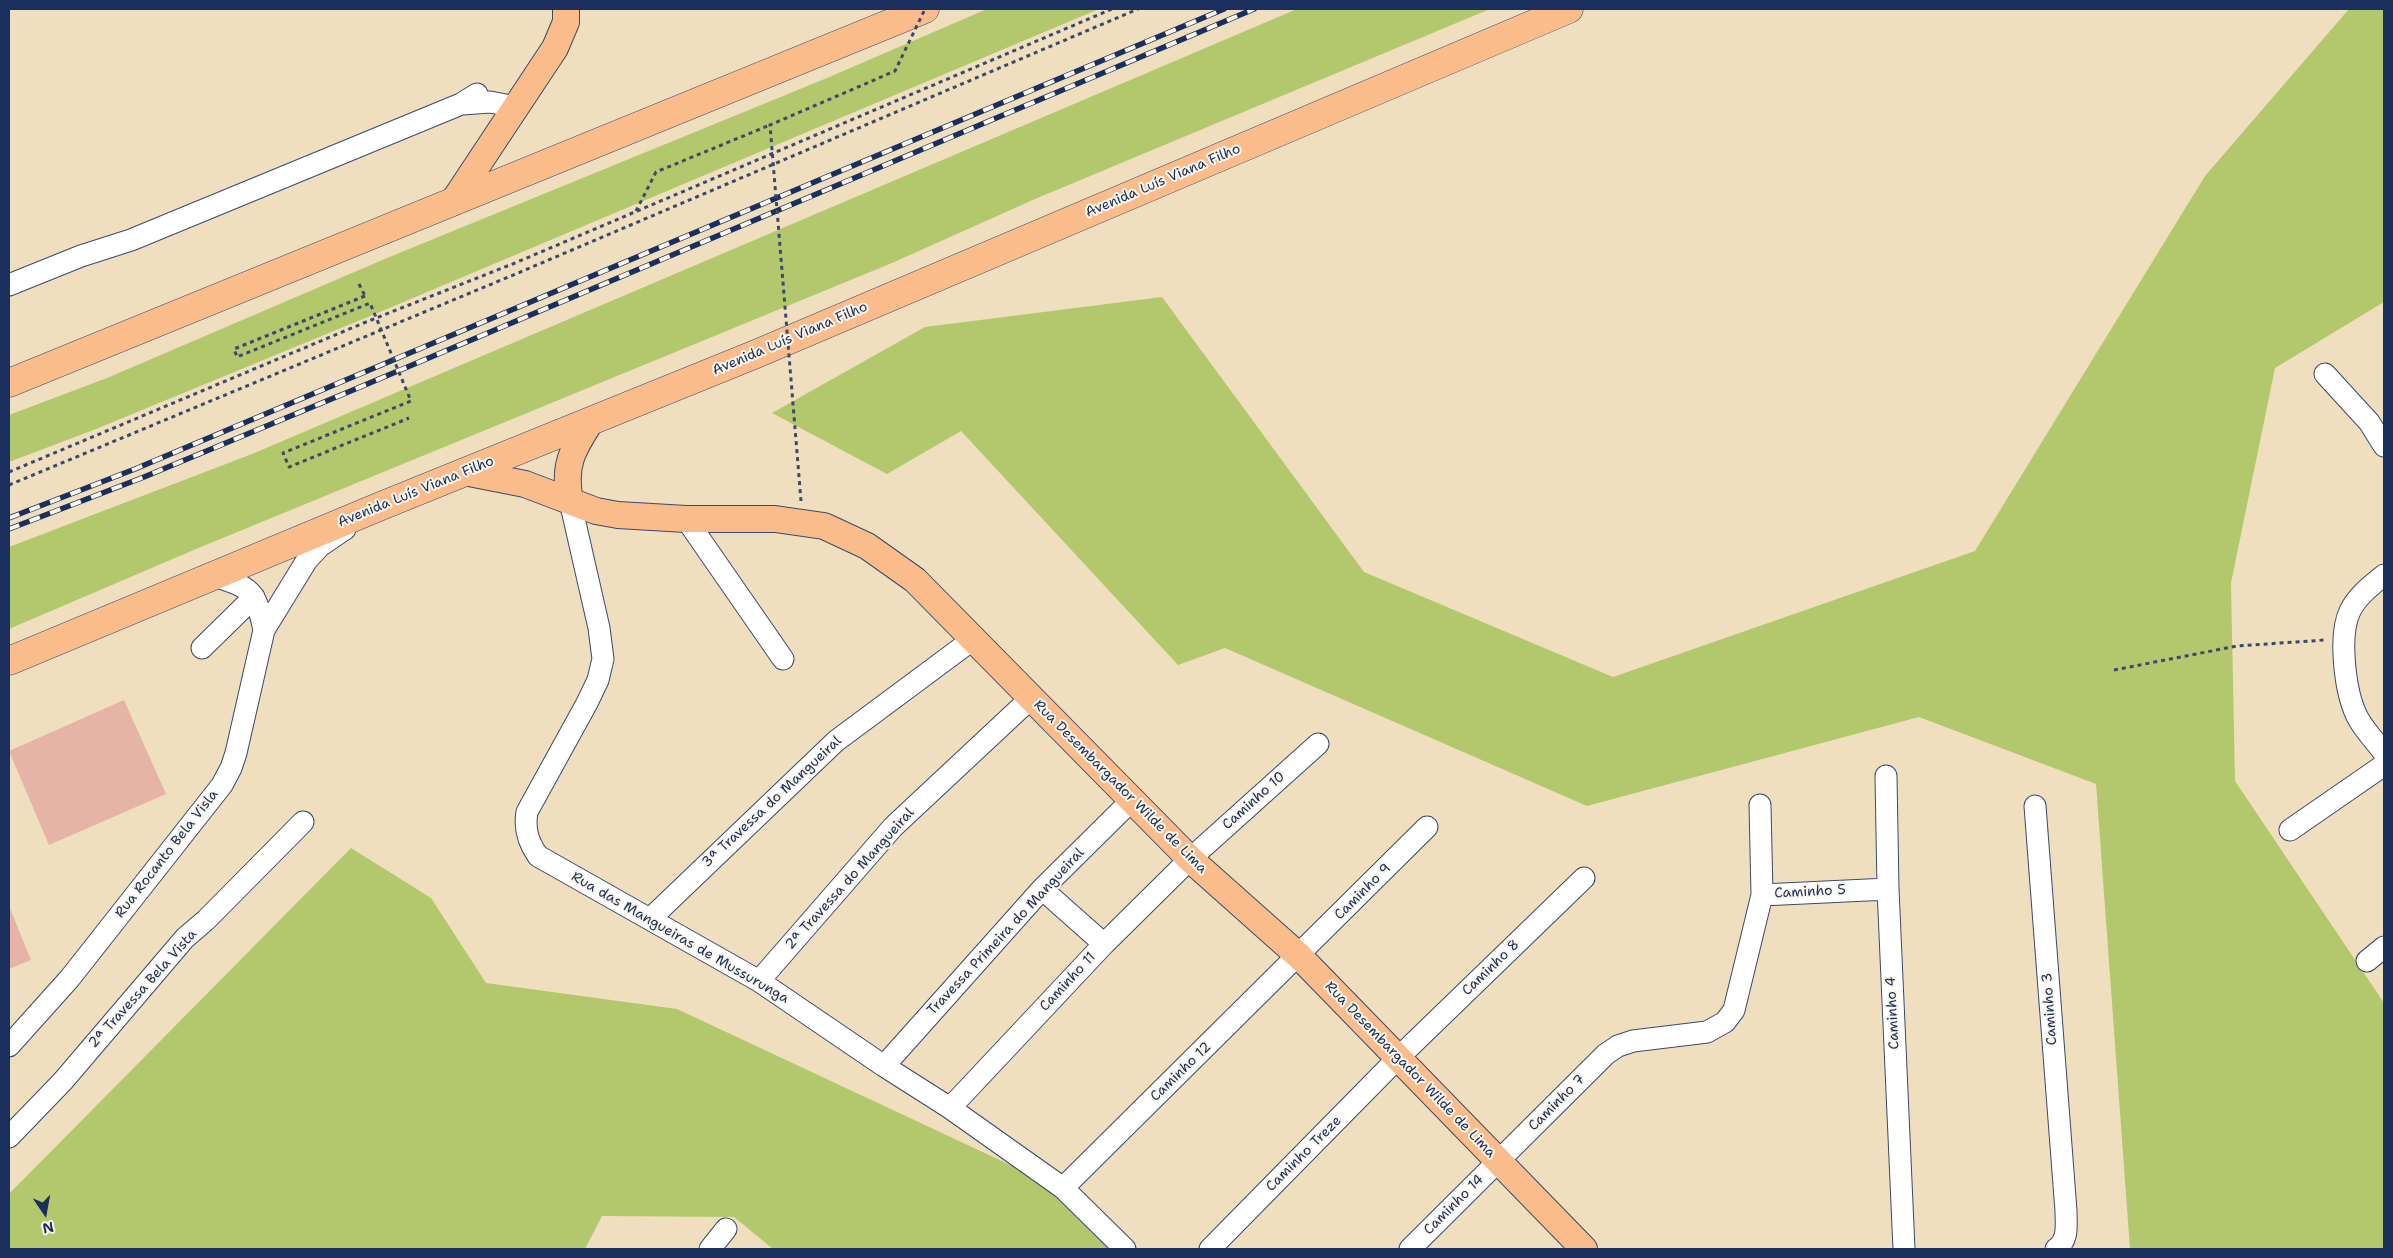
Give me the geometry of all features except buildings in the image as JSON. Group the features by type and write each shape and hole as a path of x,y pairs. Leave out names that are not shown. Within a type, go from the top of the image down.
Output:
{"highway":[{"path":"9,383 925,9"},
{"name":"Avenida Luís Viana Filho","path":"9,661 211,575 773,347 1569,9"}],"main road":[{"path":"453,202 556,48 566,22 566,9"},
{"path":"570,501 566,483 567,468 576,444 591,421"},
{"name":"Rua Desembargador Wilde de Lima","path":"464,472 525,484 596,511 618,515 686,519 775,519 824,526 867,546 915,580 972,640 1190,859 1299,956 1584,1249"}],"street":[{"path":"9,285 81,256 131,240 469,99 516,107"},
{"path":"2325,374 2377,417 2384,446"},
{"name":"Rua das Mangueiras de Mussurunga","path":"570,501 599,628 603,659 598,680 526,812 525,823 528,839 538,856 651,918 759,981 884,1066 950,1108 1063,1188 1125,1249"},
{"name":"Rua Rocanto Bela Visla","path":"9,1046 70,978 222,785 236,753 264,630 307,560 320,546 381,506"},
{"path":"686,519 783,659"},
{"path":"202,648 254,597 246,587 211,575"},
{"path":"2384,575 2362,594 2349,611 2343,638 2347,682 2358,719 2384,754"},
{"name":"Rua Rocanto Bela Visla","path":"254,597 264,630"},
{"name":"3ª Travessa do Mangueiral","path":"651,918 830,746 972,640"},
{"name":"2ª Travessa do Mangueiral","path":"759,981 893,827 1031,698"},
{"name":"Caminho 10","path":"1190,859 1318,744"},
{"path":"2290,830 2384,765"},
{"name":"Caminho 4","path":"1886,776 1888,889 1904,1249"},
{"name":"Travessa Primeira do Mangueiral","path":"884,1066 1042,888 1132,800"},
{"name":"Caminho 5","path":"1760,804 1762,895 1888,889"},
{"name":"Caminho 3","path":"2035,806 2066,1211 2066,1232 2061,1245 2056,1249"},
{"name":"2ª Travessa Bela Vista","path":"9,1137 63,1081 185,938 206,920 303,822"},
{"name":"Caminho 9","path":"1299,956 1427,827"},
{"name":"Caminho 11","path":"950,1108 1104,944 1190,859"},
{"name":"Caminho 8","path":"1398,1058 1584,878"},
{"path":"1042,888 1104,944"},
{"name":"Caminho 7","path":"1498,1161 1606,1054 1618,1046 1633,1040 1707,1032 1724,1022 1734,1010 1762,895"},
{"path":"2367,961 2384,947"},
{"name":"Caminho 12","path":"1063,1188 1299,956"},
{"name":"Caminho Treze","path":"1210,1249 1398,1058"},
{"name":"Caminho 14","path":"1410,1249 1498,1161"},
{"path":"710,1249 726,1229"}],"path":[{"path":"635,212 656,172 896,71 925,9"},
{"path":"9,472 357,325 515,263 1112,9"},
{"path":"9,485 518,274 1138,9"},
{"path":"770,125 801,501"},
{"path":"359,284 365,296 234,349 238,358 370,303 411,401 283,453 289,467 409,418"},
{"path":"2114,670 2237,646 2343,638"}],"green space":[{"path":"987,9 1099,9 375,314 96,429 9,462 9,415 107,378 387,258 827,78"},
{"path":"1297,9 1490,9 1035,199 892,263 196,549 9,629 9,547 252,454"},
{"path":"2349,9 2384,9 2384,302 2275,368 2231,583 2235,781 2384,1003 2384,1249 2130,1249 2096,784 1919,717 1587,806 1225,648 1178,665 961,431 887,474 772,413 925,327 1162,297 1364,572 1613,677 1975,551 2205,176"},
{"path":"351,848 431,898 486,983 677,1009 1051,1184 1110,1249 773,1249 734,1217 602,1216 585,1249 9,1249 9,1194"}],"railway":[{"path":"9,518 135,469 1224,9"},
{"path":"9,529 144,477 353,390 1254,9"}]}
